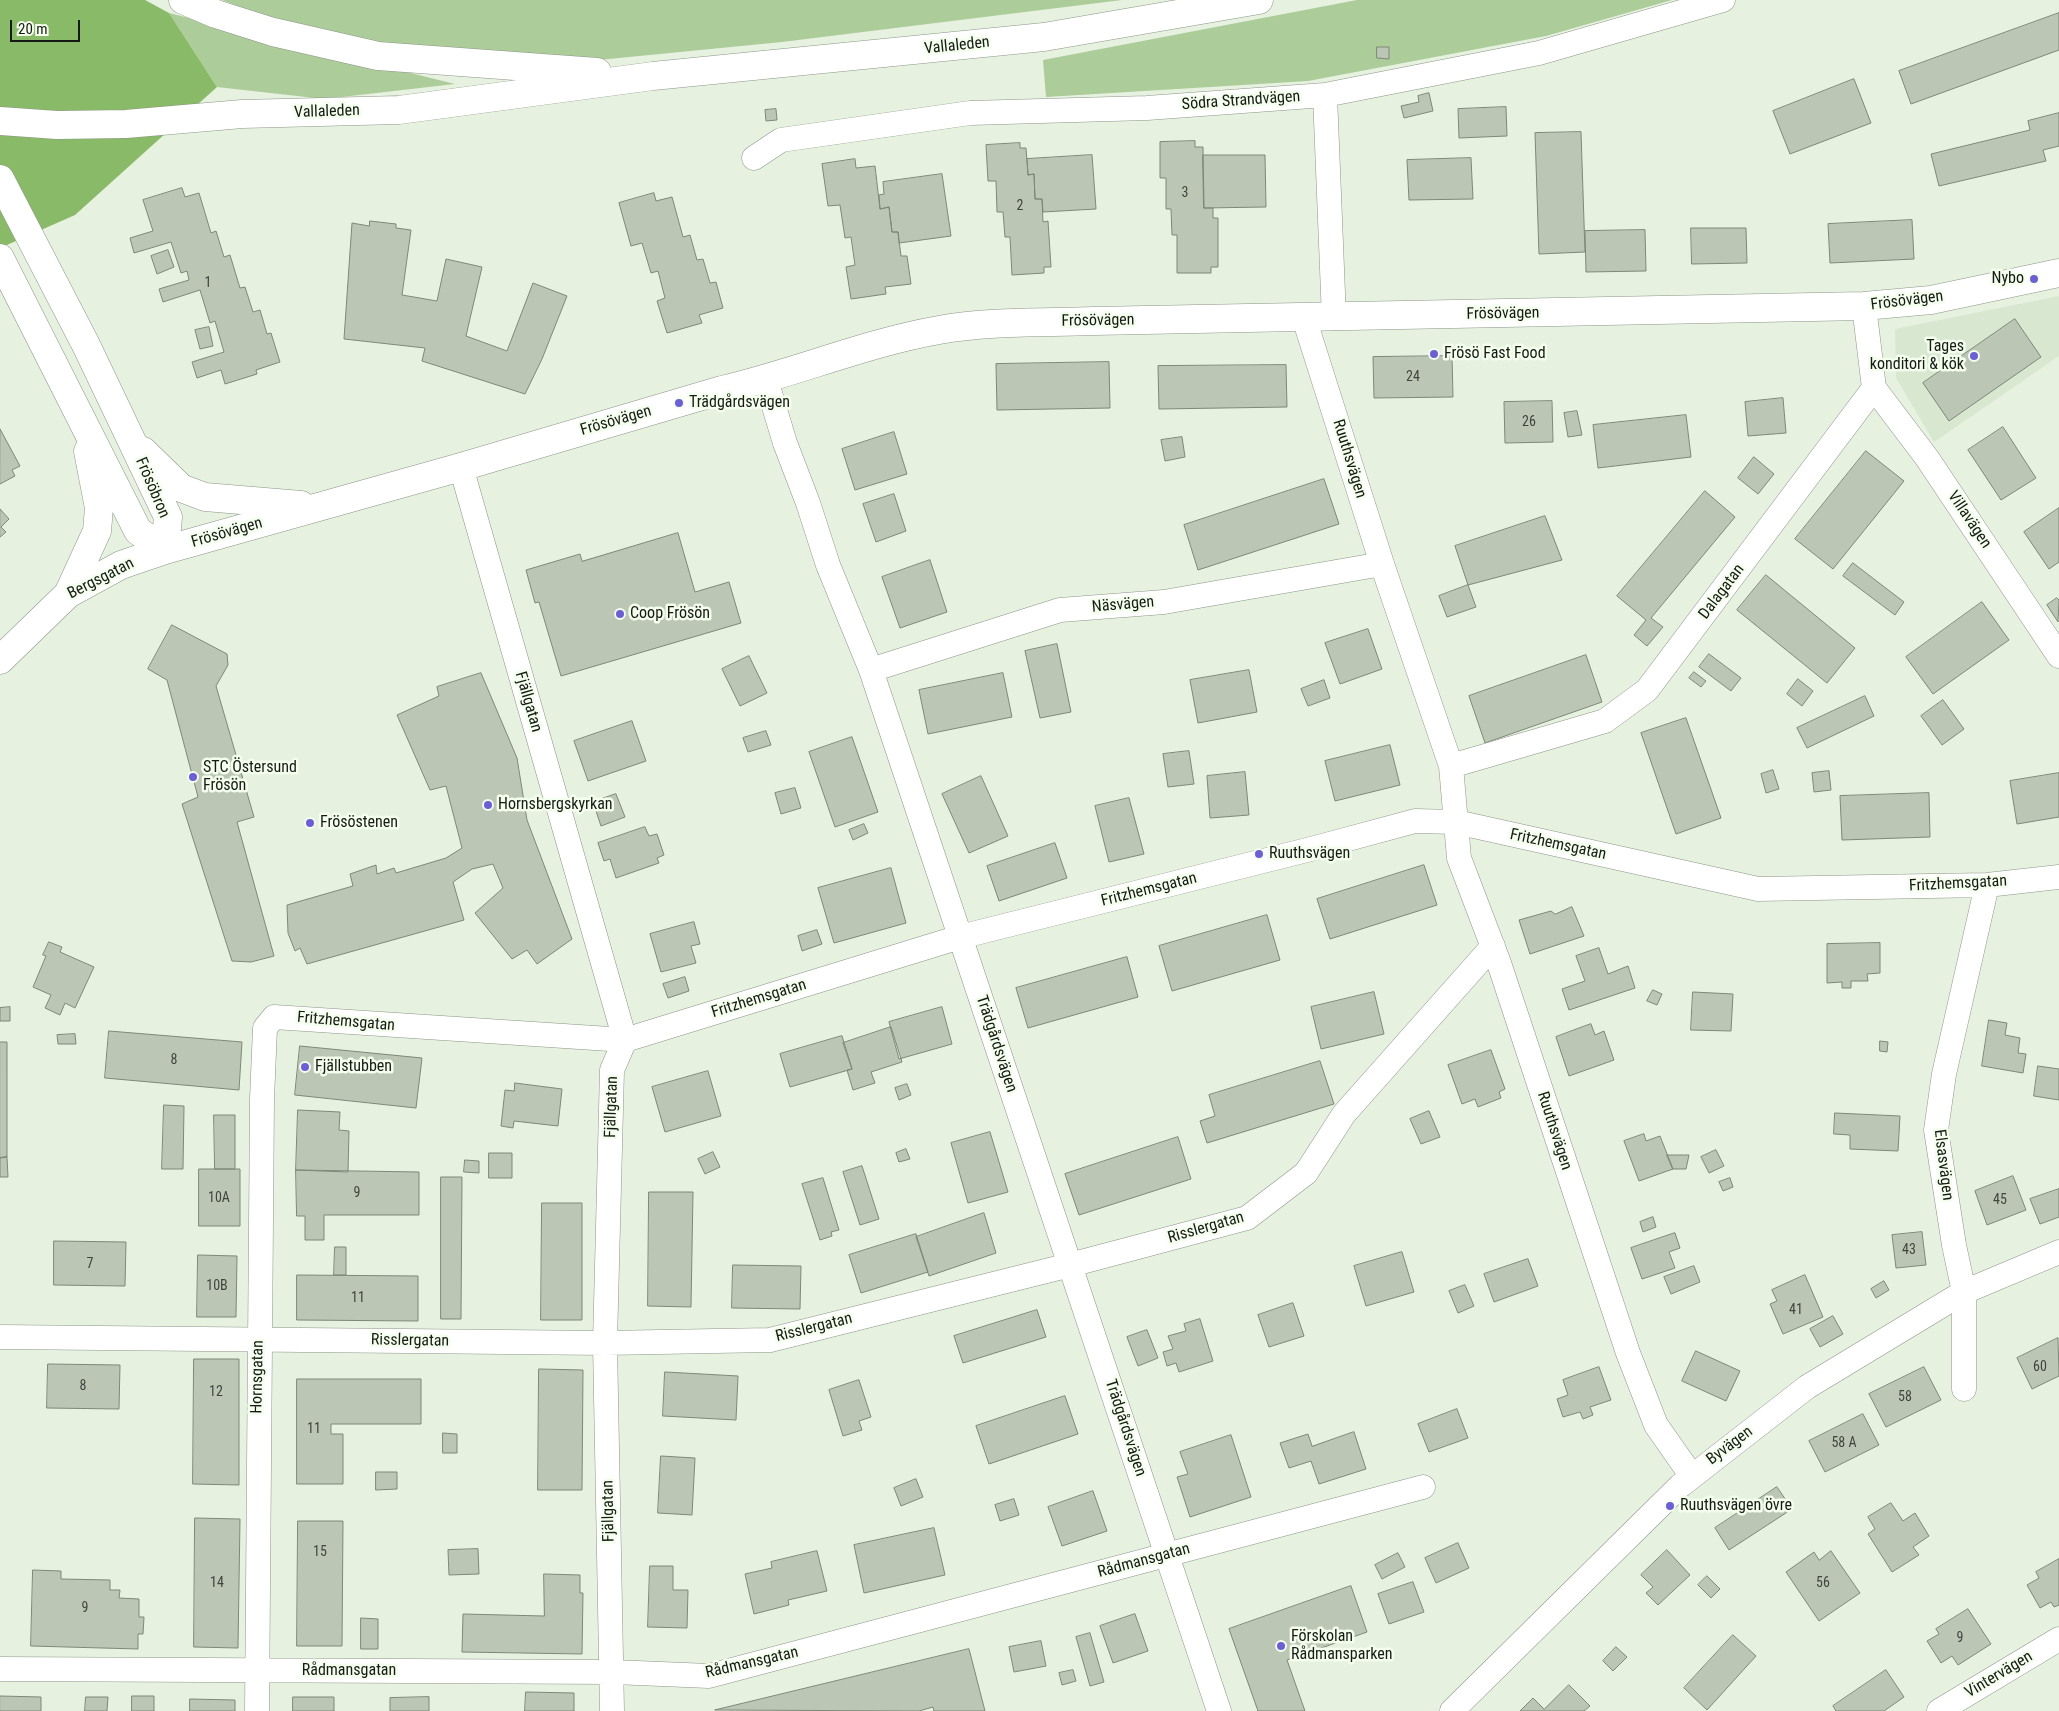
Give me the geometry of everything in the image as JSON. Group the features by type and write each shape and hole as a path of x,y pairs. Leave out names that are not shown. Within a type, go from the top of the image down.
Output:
{"street":[{"name":"Vallaleden","path":"183,0 216,14 274,32 378,56 653,76"},
{"name":"Vallaleden","path":"0,121 57,125 126,124 242,114 399,110 653,76 1044,37 1259,0"},
{"name":"Södra Strandvägen","path":"754,158 781,140 970,113 1147,108 1324,95 1538,53 1724,0"},
{"path":"1324,95 1334,318"},
{"name":"Frösöbron","path":"0,179 86,345 168,517 165,550 138,531 0,258"},
{"name":"Frösövägen","path":"165,550 461,467 722,390 766,380 814,362 939,330 1031,323 1864,306 1931,300 2059,273"},
{"path":"1864,306 1874,388"},
{"name":"Ruuthsvägen","path":"1304,318 1382,564 1451,766 1459,858 1493,946 1628,1353 1656,1425 1691,1475"},
{"name":"Trädgårdsvägen","path":"766,380 785,443 808,503 828,565 871,670 1219,1711"},
{"name":"Villavägen","path":"1874,388 1927,458 2059,656"},
{"name":"Dalagatan","path":"1451,766 1605,721 1647,690 1874,388"},
{"path":"68,594 97,531 99,508 81,418"},
{"path":"131,439 181,488 205,498 322,506"},
{"name":"Fjällgatan","path":"461,467 625,1040 612,1070 605,1343 613,1672 612,1711"},
{"name":"Bergsgatan","path":"0,660 68,594 121,565 165,550"},
{"name":"Näsvägen","path":"871,670 1060,610 1164,602 1382,564"},
{"name":"Fritzhemsgatan","path":"264,1043 265,1028 274,1017 625,1040 960,937 1311,850 1415,821 1456,822 1758,889 1987,885 2059,877"},
{"name":"Elsasvägen","path":"1964,1389 1964,1292 1954,1246 1936,1130 1944,1074 1987,885"},
{"name":"Risslergatan","path":"0,1337 605,1343 770,1340 1070,1265 1247,1218 1306,1173 1344,1114 1493,946"},
{"name":"Hornsgatan","path":"257,1711 258,1340 264,1043"},
{"name":"Byvägen","path":"1452,1711 1587,1575 1691,1475 1807,1387 1964,1292 2059,1252"},
{"name":"Rådmansgatan","path":"0,1669 613,1672 709,1676 1423,1488"},
{"name":"Vintervägen","path":"1939,1711 2059,1639"}],"shaded area":[{"path":"2059,296 2059,356 1934,442 1896,378 1895,329"}],"green space":[{"path":"0,0 145,0 169,13 217,87 75,215 0,248"},
{"path":"222,0 1122,0 782,42 578,62 406,48 268,18"},
{"path":"1357,0 1672,0 1546,36 1308,81 1046,97 1043,60"},
{"path":"169,13 455,84 324,99 217,87"}],"building":[{"path":"2059,13 2059,50 1911,104 1899,71"},
{"path":"1377,47 1389,47 1389,59 1377,58"},
{"path":"1854,79 1871,123 1790,154 1773,111"},
{"path":"1429,93 1433,111 1404,118 1401,106 1419,102 1418,96"},
{"path":"1506,107 1507,136 1459,138 1458,109"},
{"path":"776,109 777,120 766,121 765,110"},
{"path":"2059,113 2059,146 2043,150 2046,161 1939,186 1931,154 2030,130 2028,121"},
{"path":"1581,132 1585,252 1539,254 1535,133"},
{"path":"1195,141 1195,147 1203,147 1204,208 1213,208 1213,218 1218,218 1218,267 1211,267 1211,273 1177,273 1177,235 1172,235 1171,209 1166,209 1166,178 1160,178 1160,142"},
{"path":"1020,143 1020,148 1026,148 1028,175 1034,174 1035,199 1042,199 1043,222 1048,221 1051,267 1044,267 1044,273 1012,275 1010,237 1005,237 1003,212 997,212 996,181 988,181 986,145"},
{"path":"1092,155 1096,209 1043,212 1042,199 1035,199 1034,174 1028,175 1027,159"},
{"path":"1203,155 1265,155 1266,207 1204,208"},
{"path":"1471,158 1473,199 1409,200 1407,160"},
{"path":"855,159 856,168 875,166 880,209 889,207 892,232 898,232 901,256 907,256 911,284 885,287 886,294 851,299 846,267 855,265 851,237 845,238 840,205 828,206 822,164"},
{"path":"942,174 951,236 899,243 898,232 892,232 889,207 880,209 879,195 884,194 883,182"},
{"path":"182,188 185,197 199,193 211,233 216,231 224,257 230,255 240,288 245,287 253,312 260,310 267,334 271,333 280,362 256,370 257,374 225,384 221,370 197,378 192,362 224,352 215,321 210,323 200,290 163,302 159,289 189,280 187,271 181,273 171,242 134,253 130,238 153,231 143,200"},
{"path":"654,193 656,201 672,197 683,237 690,235 697,260 703,259 710,283 716,282 723,308 699,315 702,323 667,333 657,301 665,298 658,271 651,273 642,243 631,246 619,203"},
{"path":"1912,220 1914,259 1830,263 1828,224"},
{"path":"370,221 396,224 396,228 411,230 402,295 437,301 446,259 482,267 466,336 507,351 533,283 567,296 542,359 525,394 422,361 425,348 344,339 352,223 369,226"},
{"path":"1691,228 1746,228 1747,263 1692,264"},
{"path":"1645,230 1646,271 1586,272 1585,231"},
{"path":"168,250 174,267 157,274 151,256"},
{"path":"2015,319 2041,357 1949,421 1923,383"},
{"path":"209,327 213,346 200,349 195,330"},
{"path":"1452,356 1453,397 1374,398 1373,357"},
{"path":"1109,362 1110,408 997,410 996,364"},
{"path":"1286,365 1287,407 1159,409 1158,366"},
{"path":"1783,398 1786,433 1748,436 1745,402"},
{"path":"1552,401 1553,442 1505,443 1504,402"},
{"path":"1577,411 1582,435 1568,437 1564,413"},
{"path":"1686,415 1691,457 1598,468 1593,425"},
{"path":"2003,427 2036,478 2001,500 1968,450"},
{"path":"0,429 20,466 12,470 15,476 0,484"},
{"path":"894,432 907,474 855,490 842,449"},
{"path":"1182,437 1185,457 1165,461 1161,440"},
{"path":"1866,451 1904,481 1833,569 1795,539"},
{"path":"1754,457 1774,474 1758,494 1738,478"},
{"path":"1324,479 1339,524 1198,570 1184,525"},
{"path":"1705,491 1735,517 1651,618 1663,627 1647,646 1634,635 1646,620 1617,596"},
{"path":"894,494 906,531 876,542 863,504"},
{"path":"2059,508 2059,562 2049,569 2024,532"},
{"path":"0,509 9,519 1,527 6,532 0,537"},
{"path":"1545,516 1562,560 1468,585 1455,546"},
{"path":"678,533 695,592 729,582 741,623 561,676 539,602 535,603 526,570 580,554 582,561"},
{"path":"930,560 947,612 900,628 882,577"},
{"path":"1853,563 1904,602 1895,615 1843,576"},
{"path":"1766,575 1855,648 1827,683 1737,610"},
{"path":"1468,585 1476,607 1447,617 1439,596"},
{"path":"2057,598 2059,600 2058,622 2047,605"},
{"path":"1982,602 2009,640 1933,694 1906,657"},
{"path":"172,625 227,654 228,665 216,686 254,817 237,822 274,956 251,962 232,961 182,804 198,797 167,680 148,669"},
{"path":"1368,629 1382,669 1340,684 1325,643"},
{"path":"1057,644 1071,712 1040,718 1025,651"},
{"path":"1709,654 1741,678 1731,691 1699,667"},
{"path":"1586,655 1602,702 1485,743 1469,696"},
{"path":"749,656 767,693 740,706 722,669"},
{"path":"1249,670 1257,712 1198,723 1190,680"},
{"path":"1694,672 1706,681 1701,687 1689,678"},
{"name":"Hornsbergskyrkan","path":"481,673 517,758 527,820 572,939 537,964 527,950 512,959 475,913 503,888 493,864 472,869 453,882 464,920 307,964 300,948 295,951 288,933 287,905 353,886 350,874 376,865 377,874 394,868 396,873 446,858 462,848 446,786 430,790 397,715 439,696 437,687"},
{"path":"1003,673 1012,717 928,734 919,690"},
{"path":"1798,679 1813,691 1802,706 1787,694"},
{"path":"1324,680 1330,698 1308,706 1301,689"},
{"path":"1865,696 1874,716 1807,748 1797,728"},
{"path":"1943,700 1964,729 1942,745 1921,716"},
{"path":"1686,718 1721,818 1676,834 1641,733"},
{"path":"632,721 646,761 588,781 574,741"},
{"path":"766,731 771,745 748,752 743,738"},
{"path":"852,737 878,812 835,827 809,752"},
{"path":"1390,745 1400,785 1335,801 1325,761"},
{"path":"1189,751 1194,784 1168,787 1163,754"},
{"path":"1773,770 1779,789 1766,793 1761,774"},
{"path":"1829,771 1831,790 1814,792 1812,773"},
{"path":"1245,772 1249,815 1210,818 1207,776"},
{"path":"2059,773 2059,817 2017,824 2010,781"},
{"path":"981,776 1008,836 969,853 942,794"},
{"path":"795,788 801,808 781,814 775,793"},
{"path":"1929,793 1930,837 1842,840 1840,796"},
{"path":"616,794 625,817 601,826 593,802"},
{"path":"1129,798 1144,854 1109,862 1095,806"},
{"path":"864,824 868,833 853,840 849,830"},
{"path":"645,827 649,836 657,834 664,855 657,858 659,863 616,878 610,859 604,861 598,843"},
{"path":"1055,843 1067,878 999,901 987,866"},
{"path":"1424,865 1437,905 1330,939 1317,899"},
{"path":"891,868 906,923 834,943 818,888"},
{"path":"1572,907 1584,936 1530,954 1519,920 1551,911 1555,914"},
{"path":"1267,915 1280,960 1172,991 1159,946"},
{"path":"694,922 700,944 691,946 696,963 661,972 650,934"},
{"path":"817,930 822,944 802,951 798,936"},
{"path":"49,942 62,947 60,952 94,967 75,1008 65,1003 60,1015 45,1008 51,995 33,987 46,956 43,955"},
{"path":"1880,943 1880,973 1867,974 1868,981 1851,981 1851,988 1842,988 1842,982 1827,983 1827,944"},
{"path":"1599,948 1608,974 1628,966 1635,988 1569,1010 1562,989 1585,981 1576,956"},
{"path":"1127,957 1138,997 1028,1028 1016,988"},
{"path":"685,977 689,991 668,998 663,984"},
{"path":"1653,990 1662,994 1657,1005 1647,1001"},
{"path":"1374,992 1384,1034 1321,1049 1311,1007"},
{"path":"1693,992 1733,994 1731,1031 1691,1030"},
{"path":"10,1007 10,1021 0,1021 0,1008"},
{"path":"942,1007 952,1044 899,1059 889,1022"},
{"path":"1989,1020 2007,1023 2005,1035 2020,1038 2018,1053 2026,1054 2023,1073 1982,1066"},
{"path":"1591,1024 1595,1035 1604,1031 1614,1060 1569,1076 1556,1037"},
{"path":"891,1027 902,1062 871,1072 875,1083 853,1090 847,1070 852,1069 843,1043"},
{"path":"109,1031 242,1042 239,1090 105,1078"},
{"path":"75,1034 76,1044 58,1044 57,1035"},
{"path":"842,1036 852,1069 790,1087 780,1054"},
{"path":"1880,1041 1888,1042 1887,1052 1880,1051"},
{"path":"0,1042 7,1042 7,1157 0,1158"},
{"path":"300,1046 422,1058 416,1108 295,1095"},
{"path":"1491,1050 1505,1089 1499,1092 1501,1098 1478,1107 1475,1099 1462,1104 1448,1065"},
{"path":"1320,1061 1334,1104 1207,1143 1200,1121 1215,1116 1209,1095"},
{"path":"2038,1066 2059,1069 2059,1100 2034,1096"},
{"path":"708,1071 721,1116 665,1132 652,1087"},
{"path":"515,1083 562,1089 558,1126 514,1121 513,1128 501,1126 505,1090 514,1091"},
{"path":"907,1084 911,1095 899,1100 895,1088"},
{"path":"164,1105 184,1106 183,1169 162,1169"},
{"path":"298,1110 340,1112 339,1130 349,1131 348,1172 296,1170"},
{"path":"1429,1111 1440,1137 1421,1144 1410,1119"},
{"path":"1835,1113 1900,1116 1898,1151 1850,1149 1850,1135 1834,1134"},
{"path":"214,1115 235,1115 235,1169 215,1169"},
{"path":"990,1132 1008,1192 968,1203 951,1143"},
{"path":"1644,1134 1646,1141 1660,1136 1673,1169 1639,1181 1624,1141"},
{"path":"1178,1137 1191,1179 1079,1215 1065,1174"},
{"path":"906,1149 910,1159 899,1162 896,1153"},
{"path":"1716,1150 1724,1166 1709,1173 1701,1157"},
{"path":"713,1152 720,1167 705,1174 698,1159"},
{"path":"489,1153 512,1153 512,1178 489,1178"},
{"path":"1667,1155 1689,1155 1686,1169 1673,1169"},
{"path":"7,1157 8,1177 0,1177 0,1158"},
{"path":"465,1160 479,1161 479,1173 464,1172"},
{"path":"862,1166 879,1219 860,1225 843,1172"},
{"path":"199,1169 240,1169 240,1226 199,1226"},
{"path":"296,1170 419,1172 419,1215 324,1215 324,1240 305,1240 305,1216 297,1216"},
{"path":"2013,1176 2026,1210 1987,1225 1975,1191"},
{"path":"441,1177 462,1177 461,1319 441,1319"},
{"path":"823,1178 839,1230 831,1232 832,1236 820,1240 802,1184"},
{"path":"1730,1178 1733,1187 1723,1191 1719,1182"},
{"path":"2059,1189 2059,1217 2040,1224 2030,1199"},
{"path":"649,1192 693,1192 691,1307 648,1306"},
{"path":"542,1203 582,1203 582,1320 541,1320"},
{"path":"984,1213 996,1253 929,1276 916,1237"},
{"path":"1653,1217 1656,1227 1643,1232 1640,1222"},
{"path":"1922,1232 1926,1265 1896,1268 1892,1235"},
{"path":"1675,1233 1680,1248 1669,1252 1675,1268 1642,1279 1631,1248"},
{"path":"916,1234 928,1272 861,1293 849,1255"},
{"path":"54,1241 126,1242 125,1286 54,1285"},
{"path":"335,1247 346,1247 346,1275 334,1275"},
{"path":"1402,1252 1414,1292 1366,1306 1354,1266"},
{"path":"198,1255 237,1256 236,1317 197,1317"},
{"path":"1528,1259 1538,1286 1494,1302 1484,1274"},
{"path":"733,1265 801,1266 800,1309 732,1308"},
{"path":"1694,1266 1700,1282 1671,1294 1664,1277"},
{"path":"297,1275 418,1276 418,1321 297,1320"},
{"path":"1805,1275 1823,1317 1783,1334 1770,1304 1777,1301 1772,1290"},
{"path":"1884,1281 1889,1290 1876,1298 1871,1289"},
{"path":"1465,1285 1474,1306 1458,1313 1449,1291"},
{"path":"1293,1303 1304,1336 1269,1347 1258,1315"},
{"path":"1037,1310 1046,1337 963,1363 954,1336"},
{"path":"1833,1316 1843,1334 1820,1347 1810,1329"},
{"path":"1200,1319 1213,1361 1179,1372 1176,1363 1167,1366 1163,1352 1173,1349 1168,1336 1186,1331 1184,1324"},
{"path":"1147,1330 1158,1358 1138,1366 1127,1337"},
{"path":"2058,1338 2059,1376 2032,1389 2017,1358"},
{"path":"1696,1351 1740,1371 1726,1401 1682,1381"},
{"path":"194,1359 239,1359 239,1485 193,1484"},
{"path":"48,1364 120,1365 119,1409 47,1408"},
{"path":"1599,1367 1611,1400 1590,1407 1593,1415 1583,1419 1580,1412 1563,1417 1557,1399 1568,1395 1563,1380"},
{"path":"1924,1367 1941,1400 1886,1427 1869,1394"},
{"path":"539,1369 583,1370 582,1490 538,1490"},
{"path":"665,1372 738,1376 736,1420 663,1416"},
{"path":"297,1379 421,1379 421,1424 331,1424 331,1434 343,1434 343,1484 297,1484"},
{"path":"859,1380 871,1417 859,1421 862,1430 843,1436 829,1390"},
{"path":"1065,1396 1078,1434 989,1464 976,1426"},
{"path":"1457,1409 1468,1438 1429,1452 1418,1424"},
{"path":"1863,1414 1879,1445 1825,1472 1809,1441"},
{"path":"1354,1432 1366,1469 1319,1484 1311,1461 1289,1468 1280,1443 1308,1434 1312,1446"},
{"path":"443,1433 457,1434 457,1453 443,1453"},
{"path":"1231,1435 1251,1497 1190,1517 1177,1477 1188,1474 1180,1452"},
{"path":"661,1456 695,1458 692,1515 658,1513"},
{"path":"376,1472 397,1472 397,1489 376,1490"},
{"path":"916,1479 923,1497 901,1506 894,1488"},
{"path":"1777,1487 1792,1509 1729,1550 1715,1528"},
{"path":"1093,1491 1107,1531 1062,1546 1048,1507"},
{"path":"1014,1499 1019,1515 1000,1521 995,1505"},
{"path":"1891,1503 1903,1521 1915,1513 1929,1536 1913,1547 1919,1555 1892,1572 1868,1534 1875,1529 1868,1517"},
{"path":"195,1518 240,1519 238,1648 194,1647"},
{"path":"298,1521 343,1521 342,1646 297,1646"},
{"path":"934,1528 945,1575 864,1593 854,1545"},
{"path":"1458,1543 1469,1568 1436,1583 1425,1558"},
{"path":"478,1549 479,1574 449,1575 448,1550"},
{"path":"1667,1550 1690,1575 1658,1605 1646,1593 1653,1587 1641,1575"},
{"path":"817,1551 827,1591 788,1600 789,1605 754,1614 745,1574 772,1568 771,1562"},
{"path":"1831,1551 1860,1593 1819,1621 1786,1572 1814,1552 1819,1560"},
{"path":"1398,1553 1405,1567 1382,1579 1375,1565"},
{"path":"2059,1559 2059,1605 2054,1607 2051,1602 2040,1608 2027,1585 2039,1578 2036,1572"},
{"path":"650,1566 673,1566 673,1590 688,1590 687,1628 648,1627"},
{"path":"33,1570 61,1571 61,1579 110,1580 110,1590 120,1590 119,1598 139,1599 139,1617 144,1617 143,1634 138,1634 138,1649 31,1646"},
{"path":"544,1574 580,1575 580,1593 583,1593 582,1654 462,1652 463,1614 544,1616"},
{"path":"1707,1576 1720,1589 1711,1598 1698,1585"},
{"path":"1413,1582 1424,1612 1389,1624 1378,1594"},
{"name":"Förskolan Rådmansparken","path":"1351,1586 1367,1632 1287,1660 1305,1711 1258,1711 1229,1629"},
{"path":"1968,1609 1991,1644 1958,1665 1952,1656 1941,1663 1927,1641 1939,1634 1936,1629"},
{"path":"1135,1614 1148,1651 1113,1663 1100,1626"},
{"path":"361,1618 378,1619 378,1649 361,1649"},
{"path":"1090,1633 1104,1682 1090,1686 1076,1637"},
{"path":"1733,1635 1756,1656 1707,1710 1684,1688"},
{"path":"1041,1641 1046,1666 1014,1672 1009,1647"},
{"path":"1616,1647 1627,1657 1613,1671 1603,1661"},
{"path":"969,1649 985,1711 934,1711 933,1707 919,1711 715,1710"},
{"path":"1073,1670 1076,1681 1062,1685 1059,1673"},
{"path":"1886,1670 1904,1697 1884,1711 1836,1711 1833,1706"},
{"path":"1569,1685 1590,1706 1584,1711 1520,1711 1533,1698 1544,1709"},
{"path":"526,1692 574,1693 574,1711 525,1711"},
{"path":"0,1696 41,1697 41,1711 0,1711"},
{"path":"132,1696 154,1696 154,1711 132,1711"},
{"path":"86,1697 108,1697 107,1711 85,1711"},
{"path":"293,1697 334,1697 334,1711 293,1711"},
{"path":"429,1697 429,1711 390,1711 390,1698"},
{"path":"190,1699 235,1700 235,1711 190,1711"}],"place":[{"name":"Nybo","path":"2034,279"},
{"name":"Frösö Fast Food","path":"1434,354"},
{"name":"Tages konditori & kök","path":"1974,356"},
{"name":"Trädgårdsvägen","path":"679,403"},
{"name":"Coop Frösön","path":"620,614"},
{"name":"STC Östersund Frösön","path":"193,777"},
{"name":"Hornsbergskyrkan","path":"488,805"},
{"name":"Frösöstenen","path":"310,823"},
{"name":"Ruuthsvägen","path":"1259,854"},
{"name":"Fjällstubben","path":"305,1067"},
{"name":"Ruuthsvägen övre","path":"1670,1506"},
{"name":"Förskolan Rådmansparken","path":"1281,1646"}]}
